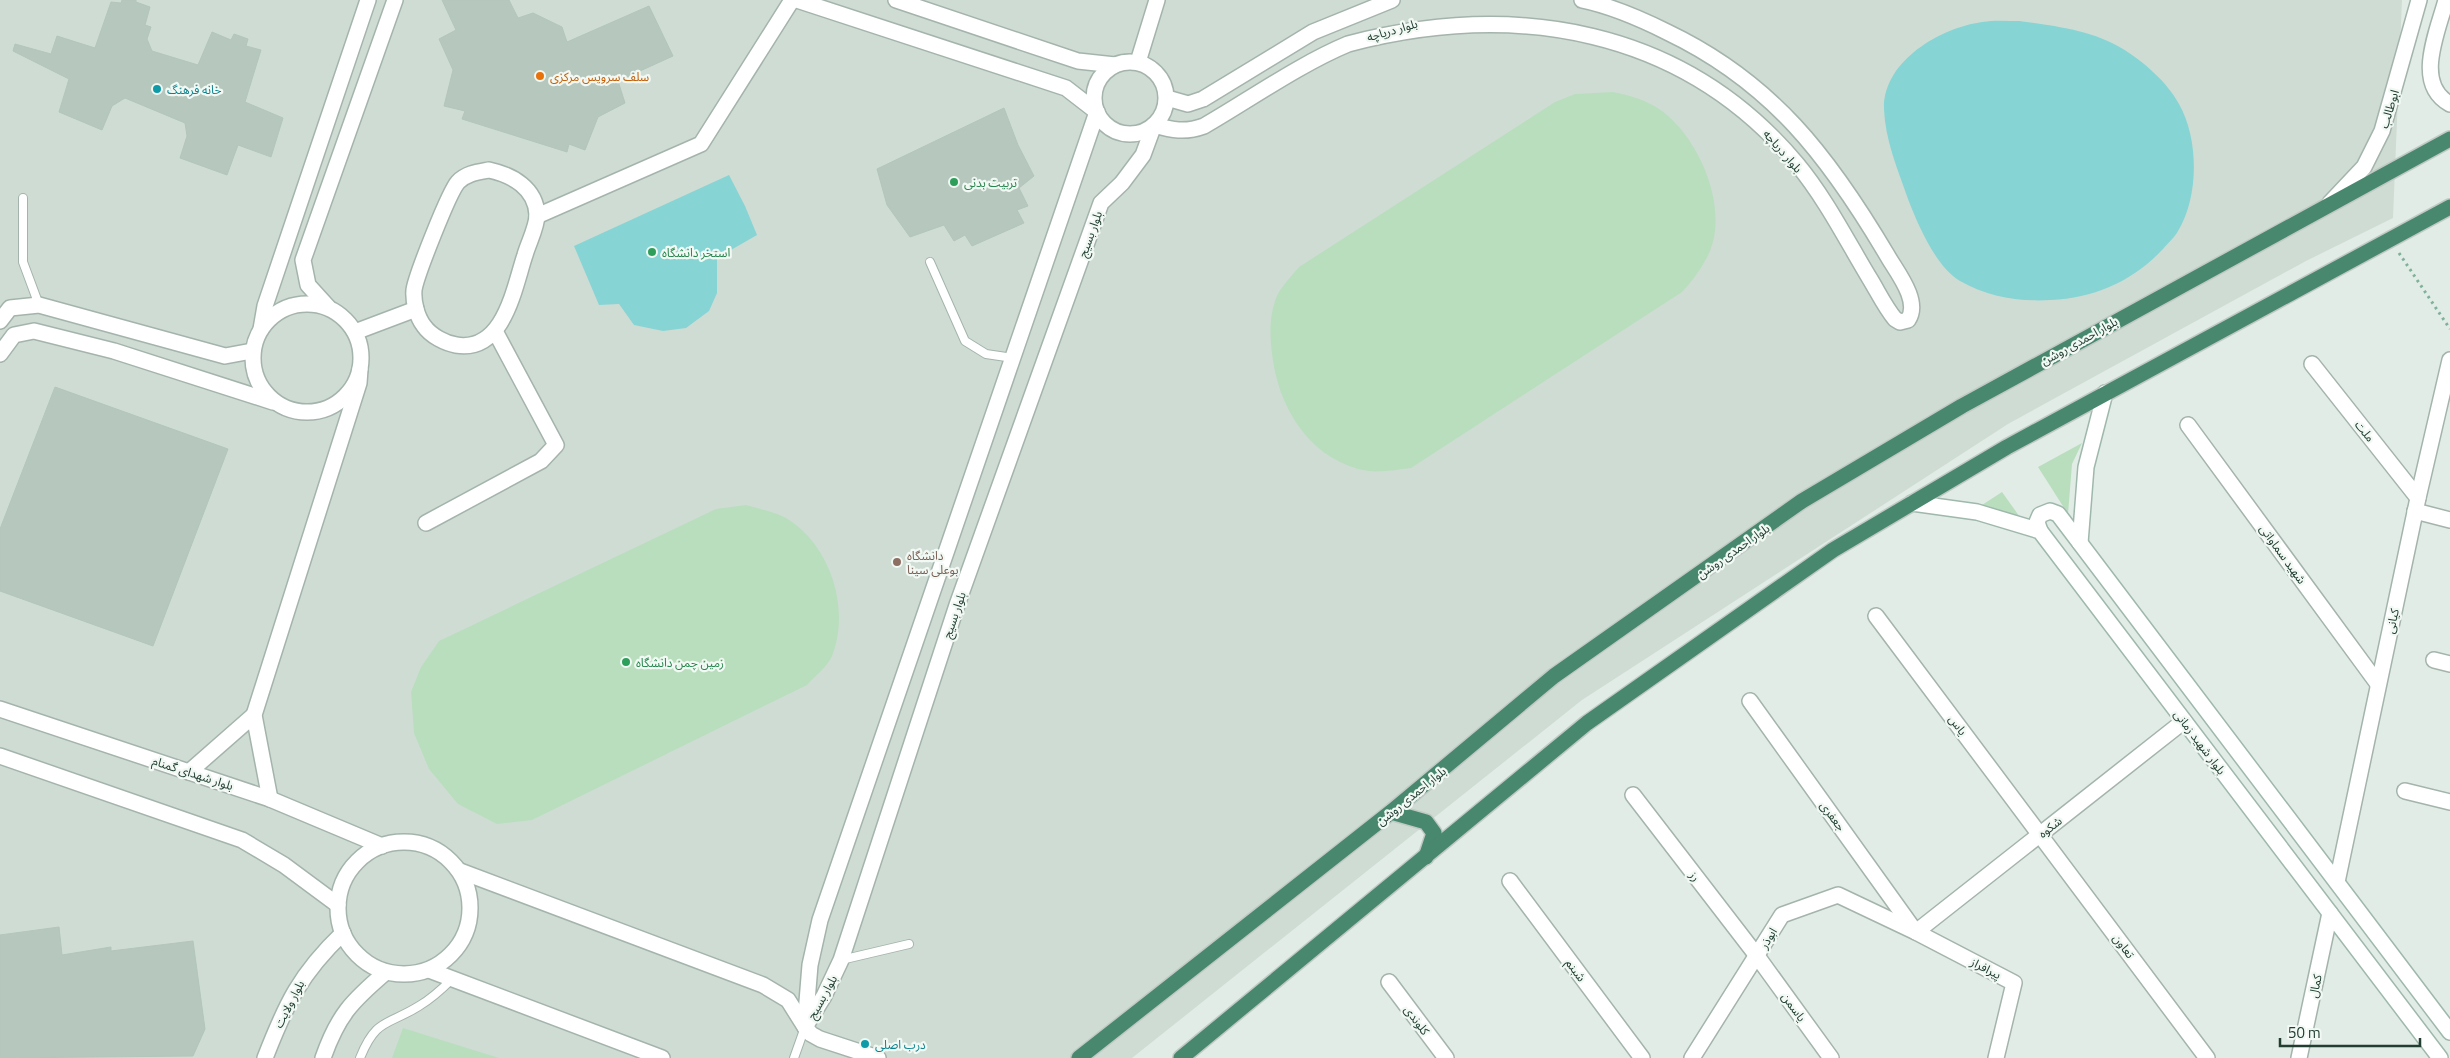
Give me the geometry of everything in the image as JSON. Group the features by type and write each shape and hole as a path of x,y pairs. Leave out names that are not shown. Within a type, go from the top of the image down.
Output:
{"highway":[{"name":"بلوار احمدی روشن","path":"1081,1056 1392,812 1554,676 1802,501 1962,406 2450,139"},
{"path":"1181,1058 1426,858 1587,723 1833,550 2007,447 2450,207"},
{"path":"1392,812 1426,822 1434,833 1426,858"}],"street":[{"path":"275,403 264,393 257,380 253,366 252,351 261,328 264,306 368,0"},
{"path":"270,799 254,714 359,383 360,369 361,350 355,332 344,318 328,307 308,285 303,260 395,0"},
{"path":"537,216 701,144 792,0"},
{"path":"797,0 1066,88 1097,112 1108,125 1122,133 1134,134 1154,125 1163,112 1167,98 1164,86 1158,75 1149,67 1138,62 1126,62 1115,65 1078,61 896,0"},
{"path":"1138,62 1157,0"},
{"path":"1167,98 1188,104 1202,99 1313,32 1337,20 1392,0"},
{"name":"بلوار دریاچه","path":"1154,125 1189,132 1204,126 1325,55 1371,35 1418,22 1461,15 1500,12 1549,17 1585,24 1661,53 1701,76 1733,99 1767,131 1798,166 1847,239 1895,319 1900,322 1908,320 1913,309 1910,297 1876,236 1824,160 1773,103 1730,67 1701,48 1646,21 1582,0"},
{"name":"ابوطالب","path":"2330,204 2364,167 2382,131 2419,0"},
{"path":"2446,0 2430,60 2431,82 2442,100 2450,104"},
{"path":"1097,112 1095,90 1099,80 1115,65"},
{"name":"بلوار بسیج","path":"804,1027 810,965 820,920 1097,112"},
{"name":"بلوار بسیج","path":"804,1027 824,996 841,960 957,605 1101,203 1122,183 1143,155 1154,125"},
{"path":"489,170 509,174 527,189 537,216 507,311 495,331 485,340 473,345 458,345 444,342 425,327 416,310 414,290 448,197 459,182 472,173 489,170"},
{"path":"261,328 274,314 290,306 309,304 328,307"},
{"path":"0,321 10,308 39,305 225,356 252,351"},
{"path":"355,332 416,310"},
{"path":"0,354 14,335 34,331 114,351 275,403 292,411 310,413 327,409 343,400 354,386 360,369"},
{"path":"426,523 541,461 556,445 495,331"},
{"name":"کیانی","path":"2337,882 2378,684 2450,360"},
{"name":"ملت","path":"2312,364 2417,505"},
{"path":"2080,543 2086,467 2106,394"},
{"name":"شهید سماواتی","path":"2188,425 2378,684"},
{"path":"1912,503 1977,512 2040,531"},
{"path":"2417,505 2450,520"},
{"name":"بلوار شهید زمانی","path":"2440,1058 2040,531 2037,522 2040,514 2050,510 2058,514 2449,1027"},
{"name":"یاس","path":"1876,616 2040,834"},
{"path":"2434,660 2450,664"},
{"name":"جعفری","path":"1750,701 1916,932"},
{"name":"بلوار شهدای گمنام","path":"0,709 270,799 382,846"},
{"path":"189,772 254,714"},
{"name":"شکوه","path":"1916,932 2184,721"},
{"path":"0,756 242,840 284,865 338,905"},
{"path":"2405,791 2450,802"},
{"name":"رز","path":"1633,795 1757,956"},
{"name":"تعاون","path":"2040,834 2207,1058"},
{"path":"411,842 430,847 446,857 460,871 469,892 470,914 465,936 452,954 429,970 406,975 386,972 368,964 353,950 342,933 338,905 339,894 346,876 358,860 373,849 382,846 392,843 411,842"},
{"path":"460,871 772,989 788,1000 804,1027 820,1039 878,1058"},
{"name":"شبنم","path":"1510,882 1642,1058"},
{"name":"ابوذر","path":"1692,1058 1782,915 1838,895 1916,932"},
{"name":"کمال","path":"2299,1058 2330,913"},
{"name":"پیرافراز","path":"1916,932 2014,983 1996,1058"},
{"name":"بلوار ولایت","path":"265,1058 283,1011 296,987 308,969 342,933"},
{"name":"یاسمن","path":"1757,956 1831,1058"},
{"path":"429,970 662,1058"},
{"path":"323,1058 332,1034 348,1007 386,972"},
{"name":"کلوندی","path":"1389,982 1446,1058"}],"lane":[{"path":"22,198 23,262 39,305"},
{"path":"930,262 965,341 986,354 1013,358"},
{"path":"841,960 909,944"},
{"path":"360,1058 367,1042 376,1029 388,1020 419,1007 453,978"},
{"path":"794,1058 804,1027"}],"path":[{"path":"2391,240 2450,329"}],"shaded area":[{"name":"دانشگاه بوعلی سینا","path":"0,0 2402,0 2393,218 2306,261 2008,424 1582,700 1132,1058 0,1058"}],"green space":[{"path":"1613,92 1646,102 1671,118 1696,151 1706,171 1712,192 1715,233 1707,257 1690,283 1682,292 1411,468 1385,471 1358,469 1340,462 1323,452 1298,425 1288,409 1275,373 1270,335 1271,321 1275,301 1286,283 1299,267 1555,102 1575,94"},
{"path":"2082,443 2072,464 2068,514 2038,467"},
{"path":"2002,492 2022,520 1982,505"},
{"name":"زمین چمن دانشگاه","path":"746,505 776,514 792,522 818,548 827,565 838,601 839,620 832,656 821,671 807,685 532,820 497,824 458,804 429,769 414,733 411,692 421,667 439,641 716,509"},
{"path":"403,1028 499,1058 392,1058"}],"water":[{"path":"2019,21 2086,33 2099,37 2131,54 2147,66 2174,96 2186,118 2190,134 2194,168 2193,185 2185,217 2177,233 2151,260 2126,279 2083,296 2067,299 2016,299 1982,291 1951,275 1936,256 1917,221 1889,143 1884,109 1886,92 1893,76 1903,62 1917,50 1949,31 1982,22"},
{"name":"استخر دانشگاه","path":"729,175 757,235 717,258 717,293 709,311 686,328 663,331 634,325 619,304 599,305 574,246"}],"building":[{"name":"خانه فرهنگ","path":"122,0 136,0 136,2 150,7 145,25 151,27 147,39 152,51 198,65 212,32 231,40 234,34 248,39 246,46 261,50 245,102 283,118 271,157 238,145 227,175 180,158 187,136 185,123 125,98 112,106 102,130 59,112 69,79 13,51 15,44 51,54 57,36 95,48 111,2 121,3"},
{"name":"سلف سرویس مرکزی","path":"442,0 509,0 518,18 533,13 562,27 567,42 649,6 673,56 618,81 625,103 598,117 585,150 569,144 567,152 462,119 465,111 444,106 453,70 439,39 456,30"},
{"name":"تربیت بدنی","path":"1004,108 1018,145 1034,176 1019,188 1028,206 1017,210 1024,223 972,246 965,235 954,241 944,225 910,237 887,205 877,169"},
{"path":"55,387 228,449 153,646 0,591 0,529"},
{"path":"59,927 62,955 111,947 111,951 193,941 205,1029 193,1056 0,1058 0,935"}],"place":[{"name":"سلف سرویس مرکزی","path":"540,76"},
{"name":"خانه فرهنگ","path":"157,89"},
{"name":"تربیت بدنی","path":"954,182"},
{"name":"استخر دانشگاه","path":"652,252"},
{"name":"دانشگاه بوعلی سینا","path":"897,562"},
{"name":"زمین چمن دانشگاه","path":"626,662"},
{"name":"درب اصلی","path":"865,1044"}]}
